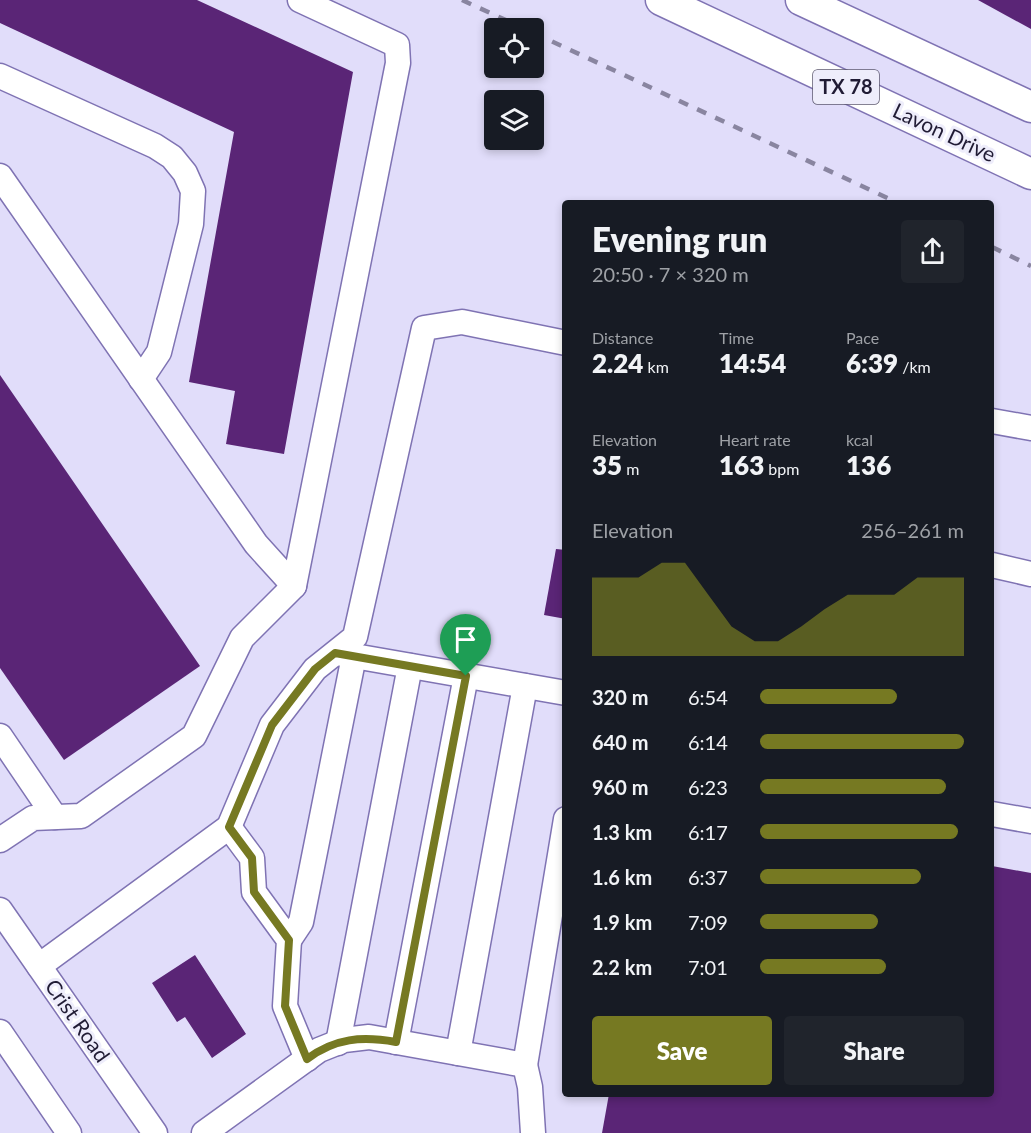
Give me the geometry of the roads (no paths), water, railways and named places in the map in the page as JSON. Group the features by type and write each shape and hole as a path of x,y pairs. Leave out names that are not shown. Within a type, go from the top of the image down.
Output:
{"main road":[{"name":"Lavon Drive","path":"661,0 1031,174"},
{"name":"TX 78","path":"801,0 1031,107"}],"street":[{"path":"0,840 33,818 81,816 194,736 242,638 294,586 398,63 397,45 300,0"},
{"path":"0,76 155,146 172,157 185,173 193,191 191,224 159,352 141,379"},
{"path":"0,176 255,544 294,586"},
{"path":"307,1059 285,1006 289,940 301,921 344,654 355,637 424,328 462,322 562,342"},
{"path":"994,421 1031,428"},
{"path":"994,565 1031,574"},
{"path":"39,966 229,827 272,725 315,669 344,654 562,692"},
{"path":"338,1043 410,666"},
{"path":"396,1042 466,676"},
{"path":"458,1053 525,686"},
{"path":"0,736 55,817"},
{"path":"994,813 1031,821"},
{"path":"229,827 252,858 254,892 289,940"},
{"path":"533,1133 530,1087 525,1065 562,843"},
{"name":"Crist Road","path":"0,910 155,1133"},
{"path":"0,1032 69,1133"},
{"path":"204,1133 307,1059 338,1043 369,1038 525,1065"}],"railway":[{"path":"462,0 501,18"},
{"path":"544,38 892,200"},
{"path":"994,248 1031,266"}]}
